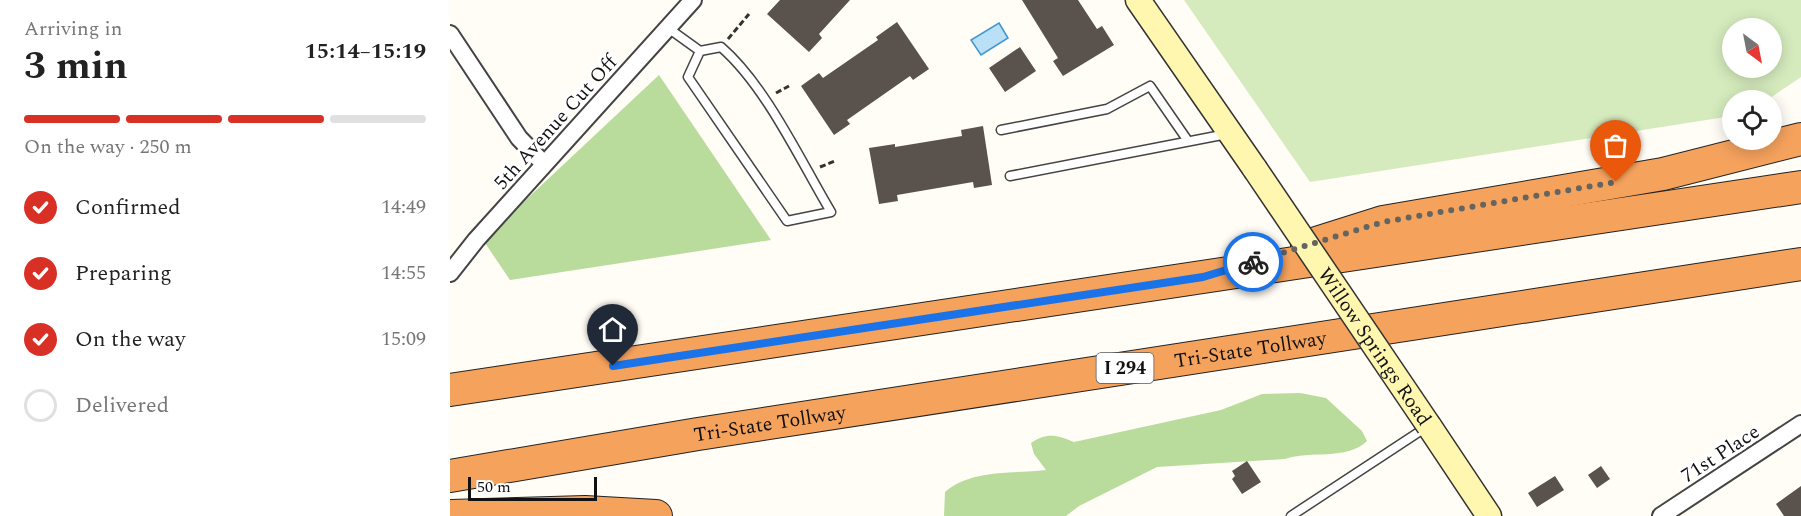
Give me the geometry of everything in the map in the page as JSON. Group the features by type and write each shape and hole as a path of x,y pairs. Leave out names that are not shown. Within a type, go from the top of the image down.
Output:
{"highway":[{"path":"1203,277 1383,222 1663,174 1801,140"},
{"path":"450,390 1801,187"},
{"name":"Tri-State Tollway","path":"450,476 698,434 1801,264"},
{"path":"450,516 585,512 656,516"}],"main road":[{"name":"Willow Springs Road","path":"1138,0 1489,516"}],"street":[{"name":"5th Avenue Cut Off","path":"450,273 476,240 693,0"},
{"path":"450,34 519,138 544,164"},
{"name":"71st Place","path":"1661,516 1801,424"}],"lane":[{"path":"668,28 700,51 721,47 736,60 758,90 831,212 787,221 688,77 700,51"},
{"path":"1000,130 1107,109 1150,86 1188,141"},
{"path":"1010,176 1230,133"},
{"path":"1291,516 1429,426"}],"path":[{"path":"721,47 748,15"}],"green space":[{"path":"1184,0 1801,0 1801,77 1782,90 1722,90 1722,118 1310,182"},
{"path":"659,75 771,240 510,280 483,240"},
{"path":"1300,393 1326,398 1362,431 1367,441 1349,451 1338,453 1295,456 1285,459 1157,467 1079,506 1066,516 944,516 945,492 967,479 993,474 1046,470 1034,454 1031,443 1042,437 1057,436 1074,442 1221,410 1262,394"}],"water":[{"path":"999,23 1008,38 981,55 971,40"}],"building":[{"path":"780,0 850,0 819,34 822,38 809,52 767,14"},
{"path":"1022,0 1078,0 1097,29 1102,26 1114,45 1063,76 1053,61 1058,58"},
{"path":"897,22 929,69 913,80 910,76 847,120 850,124 834,135 801,86 819,73 823,78 878,40 876,37"},
{"path":"1020,47 1036,71 1005,92 989,68"},
{"path":"983,126 992,185 974,188 973,182 897,195 898,201 879,204 869,148 895,144 895,147 962,136 961,130"},
{"path":"1247,461 1261,482 1242,494 1232,479 1235,476 1232,471"},
{"path":"1601,466 1610,479 1597,488 1588,475"},
{"path":"1555,476 1564,490 1537,507 1528,493"},
{"path":"1801,486 1801,516 1784,516 1776,504"}],"way so far":[{"path":"1253,262 1383,222 1616,182"}],"route":[{"path":"613,366 1203,277 1253,262"}]}
